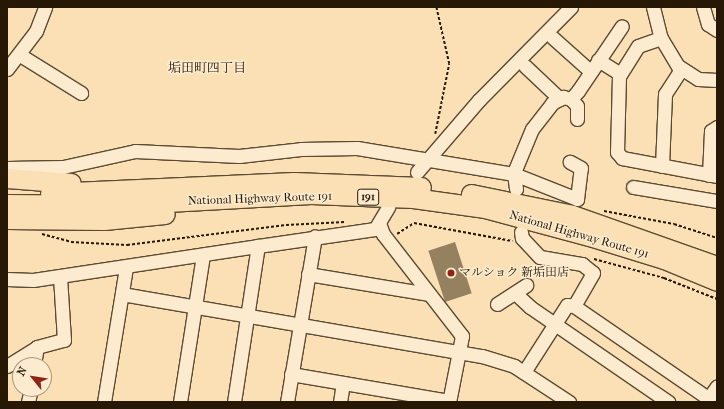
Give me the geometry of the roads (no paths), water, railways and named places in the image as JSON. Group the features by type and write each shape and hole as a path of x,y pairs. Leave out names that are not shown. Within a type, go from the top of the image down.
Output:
{"highway":[{"path":"7,178 204,186"},
{"name":"National Highway Route 191","path":"7,192 69,194 302,182 429,187 498,198 603,218 717,266"},
{"path":"7,219 128,219 311,194"},
{"name":"National Highway Route 191","path":"7,204 107,206 311,194 413,198 485,208 685,267 717,281"},
{"path":"603,218 678,243 717,258"},
{"path":"685,267 697,281 717,291"}],"street":[{"path":"7,69 20,55 45,7"},
{"path":"417,172 437,147 571,7"},
{"path":"653,7 661,38 681,69 698,79 717,80"},
{"path":"703,7 708,24 717,30"},
{"path":"516,189 514,172 524,144 552,103 565,99 622,26"},
{"path":"552,37 591,66 620,74"},
{"path":"661,38 638,46 620,74 618,152 622,158 713,175 711,131 717,127"},
{"path":"20,55 81,93"},
{"path":"525,66 565,99 577,106 577,119"},
{"path":"662,166 665,94 681,69"},
{"path":"7,168 62,167 113,154 159,150 239,156 301,149 357,148 426,160 514,172 577,199 581,168 570,162"},
{"path":"633,187 717,201"},
{"path":"7,279 25,281 126,267 315,236 366,231 379,223 388,207"},
{"path":"292,374 343,383 394,397 449,402 462,336 383,234 379,223"},
{"path":"522,232 540,257 582,264 593,273 574,306"},
{"path":"287,402 315,236"},
{"path":"234,402 258,246"},
{"path":"180,402 196,308 203,255"},
{"path":"104,402 126,267"},
{"path":"308,274 430,294"},
{"path":"7,366 37,347 64,340 60,276"},
{"path":"523,301 526,284"},
{"path":"122,294 248,317 300,324 493,358 524,372 569,402"},
{"path":"497,304 523,301 668,402"},
{"path":"524,372 567,305 574,306 707,400 717,386"},
{"path":"35,357 37,347"},
{"path":"340,402 343,383"}],"place":[{"name":"マルショク 新垢田店","path":"451,273"}],"district":[{"name":"垢田町四丁目","path":"207,68"}]}
